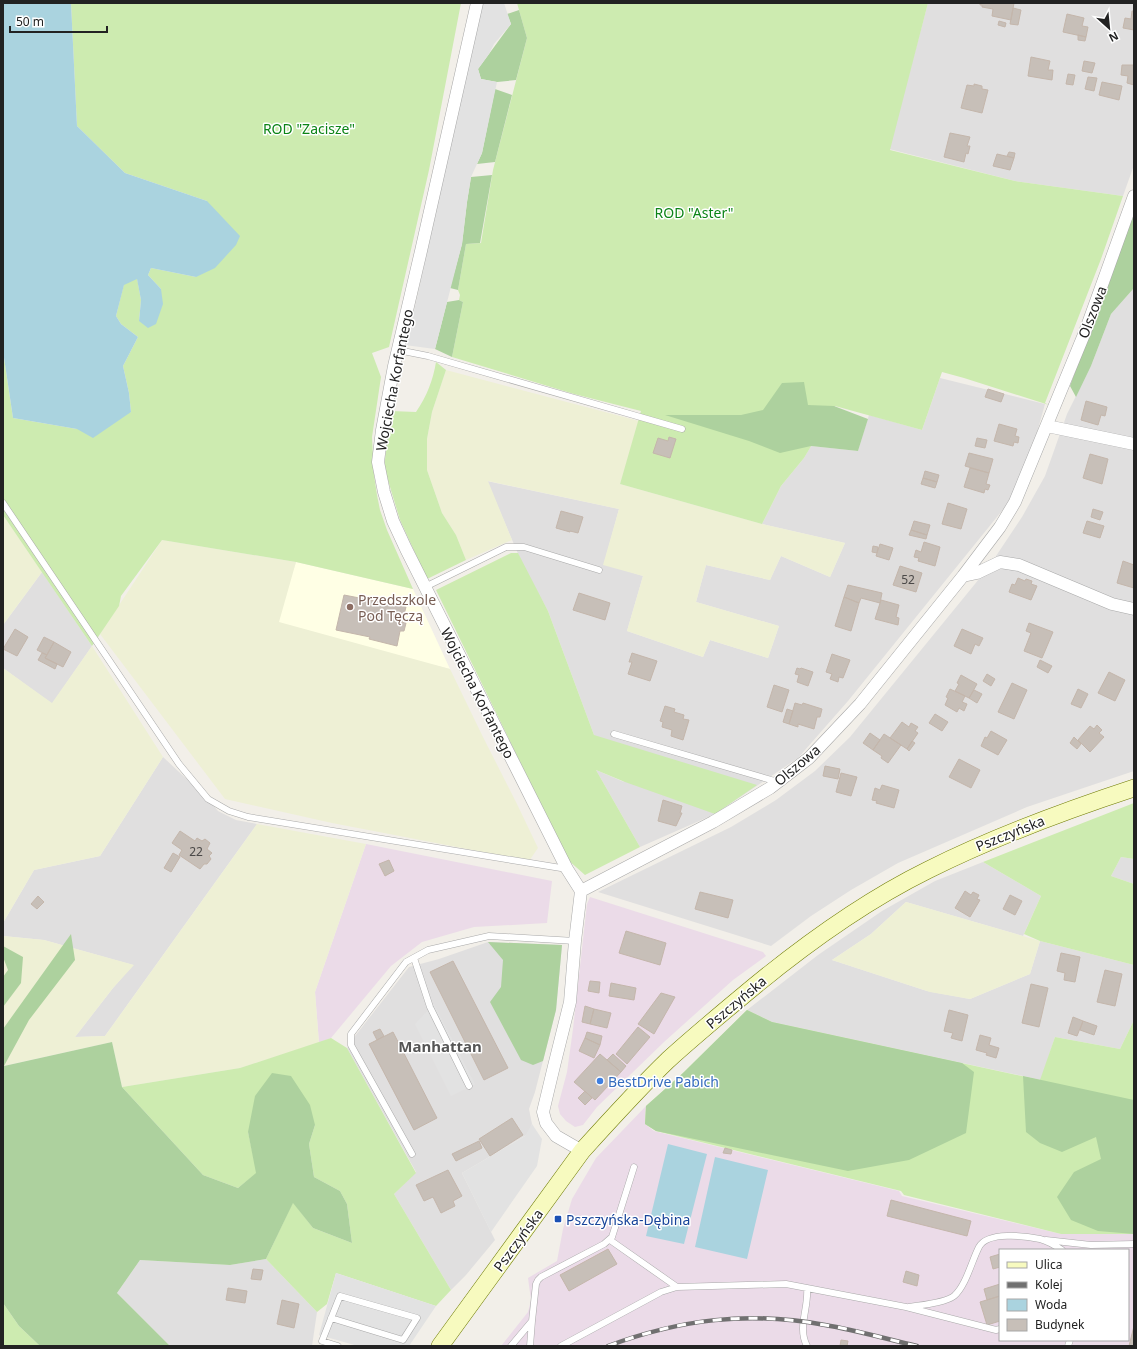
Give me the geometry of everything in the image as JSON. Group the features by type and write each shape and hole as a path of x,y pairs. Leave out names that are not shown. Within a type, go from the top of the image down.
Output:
{"main road":[{"name":"Pszczyńska","path":"440,1346 582,1151 637,1091 668,1060 778,967 821,935 870,902 926,870 981,844 1044,819 1134,788"}],"street":[{"name":"Wojciecha Korfantego","path":"477,3 398,350 382,430 378,462 384,492 393,521 406,549 567,869 581,891"},
{"name":"Olszowa","path":"581,891 713,822 778,782 809,758 860,704 963,576 1000,527 1015,502 1085,332 1134,196"},
{"path":"1047,426 1134,444"},
{"path":"963,576 977,573 1000,562 1019,565 1112,604 1134,609"},
{"path":"581,891 570,1002 552,1070 543,1112 546,1123 556,1136 582,1151"}],"lane":[{"path":"398,350 428,356 682,429"},
{"path":"3,504 179,764 208,799 229,811 248,816 567,869"},
{"path":"425,587 506,547 524,547 598,570"},
{"path":"614,734 778,782"},
{"path":"412,1154 351,1045 351,1034 406,962 428,950 489,936 575,941"},
{"path":"414,958 430,1007 469,1086"},
{"path":"530,1346 536,1284 538,1280 604,1244 612,1238 634,1167"},
{"path":"906,1307 946,1300 954,1296 970,1269 980,1245 991,1238 999,1236 1022,1236 1042,1240 1091,1244 1134,1244"},
{"path":"610,1240 677,1287"},
{"path":"1042,1240 1060,1249"},
{"path":"561,1346 661,1292 677,1287 786,1284 906,1307 996,1330 999,1329"},
{"path":"807,1288 808,1297 805,1308 803,1332 807,1346"},
{"path":"331,1318 403,1340 417,1318 340,1296 331,1318 322,1340 338,1346"},
{"path":"511,1346 532,1320"}],"shaded area":[{"path":"482,3 504,3 511,24 494,44 478,69 481,79 497,82 482,153 471,177 462,244 435,349 405,345 410,329"},
{"path":"928,3 1134,3 1134,165 1123,196 1015,181 889,149"},
{"path":"1134,288 1134,771 1027,807 898,863 851,890 811,916 771,946 598,892 731,827 776,800 815,771 850,737 988,568 1022,517 1045,476 1067,414 1091,366 1111,314"},
{"path":"446,370 639,421 620,484 762,524 845,543 830,577 781,556 770,580 706,565 696,602 779,626 768,658 710,640 703,657 627,631 643,576 603,565 619,509 488,481 512,540 466,560 456,535 442,513 427,470 427,439 432,412"},
{"path":"940,378 1045,404 1027,468 1005,507 848,701 798,758 715,814 640,847 596,770 624,782 594,735 548,611 522,563 487,481 619,509 604,564 643,576 627,631 703,657 710,640 768,658 779,626 696,602 706,565 770,580 781,556 830,577 845,543 762,524 781,486 804,458 811,446 858,451 869,415 922,430"},
{"path":"3,515 42,572 3,625"},
{"path":"162,540 296,562 279,622 450,669 538,848 529,861 332,823 225,799 100,634"},
{"name":"Przedszkole Pod Tęczą","path":"296,562 413,589 450,669 273,625"},
{"path":"42,572 92,646 52,704 3,668 3,625"},
{"path":"92,646 163,757 100,856 34,870 3,923 3,668 52,703"},
{"path":"163,757 208,799 218,811 236,820 257,824 105,1036 75,1037 133,965 44,940 3,936 3,923 34,870 100,856"},
{"path":"257,824 366,844 315,992 319,1043 240,1068 122,1087 112,1042 3,1066 3,936 44,940 134,965 113,988 75,1037 105,1036"},
{"path":"366,844 552,881 547,923 474,927 422,942 391,966 331,1038 319,1043 315,992"},
{"path":"1121,857 1134,859 1134,884 1111,876"},
{"path":"983,862 1041,896 1023,936 906,902 871,934 832,960 927,991 970,999 1030,974 1040,941 1134,965 1134,1020 1120,1049 1055,1037 1041,1080 772,1022 747,1010 818,955 882,911 935,881"},
{"path":"590,897 763,952 766,956 733,980 664,1042 597,1107 583,1125 575,1127 566,1121 560,1114 558,1106 567,1072 587,904"},
{"path":"906,902 1040,941 1030,974 970,999 930,992 832,960 871,934"},
{"path":"488,942 562,945 556,1010 535,1092 529,1109 532,1124 528,1134 462,1173 495,1240 466,1275 451,1290 394,1194 416,1172 347,1048 351,1045 355,1036 409,967 439,959"},
{"path":"434,1004 475,1084 451,1096 415,1024"},
{"path":"646,1106 645,1124 654,1131 899,1191 902,1196 1061,1234 1134,1234 1134,1346 501,1346 528,1312 531,1300 528,1278 557,1261 563,1229 572,1199 596,1158"},
{"path":"532,1124 542,1139 537,1166 491,1232 462,1173 525,1136"},
{"path":"266,1259 317,1312 312,1346 170,1346 117,1293 140,1260 230,1265"},
{"path":"336,1273 436,1306 409,1346 358,1346 319,1335"}],"green space":[{"name":"ROD \"Zacisze\"","path":"71,3 461,3 429,170 389,347 372,353 381,377 372,437 374,475 377,495 380,510 387,530 413,589 296,562 162,540 121,596 119,606 92,646 3,515 3,351 13,418 77,429 131,412 129,393 123,366 138,337 121,324 116,316 124,284 137,278 141,300 139,321 161,289 148,275 151,268 196,277 207,201 125,173 77,126"},
{"name":"ROD \"Aster\"","path":"517,3 928,3 890,150 1015,181 1123,196 1101,259 1045,403 1049,405 942,372 922,430 835,406 804,458 781,486 762,524 620,484 641,411 574,394 452,357 463,302 459,300 460,295 458,290 466,244 481,243 493,170 527,38"},
{"path":"519,10 527,38 516,80 497,82 481,79 478,69 511,24 507,14"},
{"path":"495,89 512,95 495,162 477,164 482,153"},
{"path":"492,175 480,243 466,244 458,290 450,288 462,244 471,177"},
{"path":"1134,207 1134,288 1111,314 1091,366 1076,397 1070,386"},
{"path":"459,300 463,302 452,357 435,349 447,302"},
{"path":"436,362 446,370 432,412 427,439 427,470 442,513 456,535 466,560 427,579 400,520 384,467 391,411 416,412 429,388"},
{"path":"804,382 808,405 834,406 868,419 858,451 811,446 780,453 749,441 665,415 741,415 763,410 782,383"},
{"path":"511,553 518,553 548,611 594,735 757,785 715,814 596,770 640,847 585,875 568,860 436,590"},
{"path":"1134,803 1134,859 1121,857 1111,876 1134,884 1134,965 1040,941 1024,934 1041,896 983,862"},
{"path":"71,934 75,960 29,1020 4,1066 112,1042 122,1087 203,1175 238,1188 256,1173 248,1132 255,1096 272,1073 291,1076 310,1105 315,1125 309,1144 314,1177 340,1191 347,1204 352,1243 313,1228 293,1203 266,1259 230,1265 140,1260 117,1293 170,1346 40,1346 19,1326 3,1303 3,1029"},
{"path":"488,942 562,945 556,1010 543,1061 533,1065 521,1060 490,1002 501,987 503,960"},
{"path":"3,946 23,957 21,983 3,1007 3,977 8,970 3,957"},
{"path":"747,1010 772,1022 1040,1080 1055,1037 1120,1049 1134,1020 1134,1234 1061,1234 904,1195 901,1191 656,1131 645,1124 646,1106 683,1073"},
{"path":"747,1010 772,1022 962,1063 974,1072 966,1133 909,1160 848,1171 656,1131 645,1124 646,1106 683,1073"},
{"path":"331,1038 347,1048 416,1173 394,1194 451,1290 436,1306 336,1273 327,1304 317,1312 266,1259 293,1202 313,1228 352,1243 347,1204 340,1191 314,1177 309,1144 315,1125 248,1132 257,1173 238,1188 203,1175 122,1087 240,1068"},
{"path":"1023,1076 1134,1100 1134,1234 1098,1231 1071,1220 1057,1197 1074,1172 1101,1159 1096,1137 1062,1152 1040,1143 1026,1132"},
{"path":"3,1303 19,1326 40,1346 3,1346"}],"water":[{"path":"3,3 71,3 77,126 125,173 207,201 240,236 236,245 215,268 196,277 151,268 148,275 161,289 163,304 156,324 148,328 139,321 141,300 137,279 124,285 116,316 121,324 138,337 123,366 129,393 131,412 93,438 77,429 13,418 3,351"},
{"path":"668,1144 707,1154 684,1244 646,1236"},
{"path":"715,1157 768,1170 747,1259 695,1247"}],"building":[{"path":"980,3 1014,3 1011,20 992,16 993,9 982,7"},
{"path":"1013,8 1021,10 1018,25 1010,24"},
{"path":"1132,11 1134,11 1134,30 1123,28 1125,18 1131,19"},
{"path":"1067,14 1084,18 1082,26 1088,27 1086,37 1063,32"},
{"path":"999,21 1006,23 1005,27 998,25"},
{"path":"1078,35 1086,37 1085,41 1078,40"},
{"path":"1031,57 1050,61 1048,70 1053,70 1052,80 1028,76"},
{"path":"1084,61 1095,63 1092,73 1082,71"},
{"path":"1122,65 1134,65 1134,85 1127,83 1128,76 1121,75"},
{"path":"1068,74 1075,75 1073,85 1066,84"},
{"path":"1088,77 1097,78 1094,91 1085,89"},
{"path":"1102,82 1122,86 1119,100 1099,95"},
{"path":"974,84 982,86 982,89 988,90 982,113 961,108 967,85 974,86"},
{"path":"950,133 970,137 967,146 970,146 968,154 966,153 964,162 944,157"},
{"path":"1009,152 1015,153 1014,158 1007,156"},
{"path":"997,154 1014,158 1010,170 993,166"},
{"path":"988,389 1004,394 1001,402 985,397"},
{"path":"1086,401 1107,407 1105,416 1101,415 1098,425 1081,420"},
{"path":"999,424 1017,429 1015,436 1019,437 1018,443 1014,442 1013,446 994,441"},
{"path":"669,437 676,439 670,458 653,453 658,438 668,441"},
{"path":"977,438 987,440 985,448 975,446"},
{"path":"969,453 993,459 989,473 965,466"},
{"path":"1090,454 1108,459 1102,484 1083,478"},
{"path":"970,468 989,473 986,484 990,485 988,490 985,489 984,493 964,487"},
{"path":"925,471 939,475 937,482 923,478"},
{"path":"923,478 937,482 935,488 921,484"},
{"path":"948,503 967,509 961,529 942,524"},
{"path":"1093,509 1103,512 1100,520 1091,517"},
{"path":"561,511 583,517 578,533 556,528"},
{"path":"914,521 930,525 927,535 911,530"},
{"path":"1087,521 1104,526 1100,538 1083,533"},
{"path":"911,530 927,535 926,539 909,535"},
{"path":"924,542 940,547 935,566 918,561 919,558 914,557 916,550 921,552"},
{"path":"880,544 893,548 889,560 876,556"},
{"path":"873,546 878,547 877,553 872,552"},
{"path":"1123,561 1134,565 1134,588 1117,583"},
{"path":"900,566 922,573 916,592 893,585"},
{"path":"1018,578 1025,581 1026,579 1032,581 1031,584 1037,586 1031,600 1009,592 1012,584 1015,585"},
{"path":"848,585 882,593 880,603 861,598 859,603 844,597"},
{"path":"579,593 610,603 605,620 573,610"},
{"name":"Przedszkole Pod Tęczą","path":"344,595 406,607 402,622 406,623 404,631 400,631 397,646 369,639 370,637 336,630"},
{"path":"844,597 859,603 851,631 835,626"},
{"path":"881,600 899,605 896,617 899,618 898,625 875,619"},
{"path":"1029,623 1053,632 1042,658 1024,651 1031,633 1026,631"},
{"path":"15,629 28,637 17,656 3,649"},
{"path":"962,629 983,638 979,646 975,644 971,654 954,646"},
{"path":"44,637 54,642 47,655 37,650"},
{"path":"54,642 71,652 63,667 45,658"},
{"path":"42,653 47,655 45,658 57,664 55,669 38,660"},
{"path":"632,653 657,661 650,681 628,674 632,662 629,662"},
{"path":"832,654 850,660 843,678 839,677 838,682 830,679 832,674 826,672"},
{"path":"1040,660 1052,666 1048,673 1037,667"},
{"path":"797,668 813,672 808,686 797,682 799,675 795,674"},
{"path":"1109,672 1125,680 1115,701 1098,693"},
{"path":"987,674 995,679 991,686 983,681"},
{"path":"961,675 977,684 969,698 955,691 959,684 957,683"},
{"path":"1012,683 1027,690 1014,719 998,712"},
{"path":"774,685 789,690 782,712 767,707"},
{"path":"950,689 965,696 962,702 967,704 964,711 959,708 957,712 945,705 948,698 946,697"},
{"path":"1078,689 1088,694 1081,708 1071,704"},
{"path":"974,690 982,694 977,703 969,698"},
{"path":"795,703 802,705 803,703 822,709 820,717 817,717 814,729 798,724 798,727 789,724"},
{"path":"665,706 675,709 674,712 684,715 683,719 689,720 683,740 671,736 672,730 662,727 663,722 660,721"},
{"path":"787,709 793,711 789,724 783,722"},
{"path":"935,714 948,722 942,731 929,723"},
{"path":"902,722 909,727 911,723 918,727 915,731 918,733 907,749 890,738"},
{"path":"1097,725 1102,730 1099,733 1104,737 1090,752 1078,740 1090,726 1094,729"},
{"path":"991,731 1007,740 998,755 981,746 985,737 987,738"},
{"path":"870,733 880,740 873,750 863,743"},
{"path":"884,734 901,745 888,763 881,758 882,756 873,750"},
{"path":"1074,737 1081,744 1077,749 1070,743"},
{"path":"912,741 915,743 909,751 907,749"},
{"path":"959,759 980,770 971,788 949,777"},
{"path":"825,766 840,769 838,779 823,776"},
{"path":"841,773 857,777 851,796 836,792"},
{"path":"882,785 899,790 894,808 876,803 877,801 872,800 875,788 880,790"},
{"path":"663,800 682,806 680,813 682,813 676,826 658,821"},
{"path":"180,831 195,841 197,838 202,841 205,839 210,843 207,849 212,853 209,856 211,859 200,869 179,855 182,850 172,843"},
{"path":"173,853 180,857 171,872 164,868"},
{"path":"389,860 394,871 385,876 379,864"},
{"path":"965,891 971,895 973,892 979,895 977,899 980,900 970,917 955,908"},
{"path":"700,892 733,900 728,918 695,909"},
{"path":"1010,895 1022,901 1015,915 1003,909"},
{"path":"38,896 44,902 37,909 31,904"},
{"path":"626,931 666,943 660,965 619,953"},
{"path":"1061,953 1080,957 1075,982 1064,980 1065,973 1057,971"},
{"path":"453,961 508,1068 484,1080 430,972"},
{"path":"1105,970 1122,974 1115,1006 1097,1002"},
{"path":"590,981 600,982 599,993 588,991"},
{"path":"611,983 636,988 634,1000 609,996"},
{"path":"1031,984 1048,988 1039,1027 1022,1023"},
{"path":"661,993 675,997 654,1034 638,1024"},
{"path":"585,1006 594,1009 590,1024 582,1022"},
{"path":"594,1009 611,1013 607,1028 590,1024"},
{"path":"949,1010 968,1015 962,1041 951,1038 953,1033 944,1031"},
{"path":"1073,1017 1083,1021 1077,1036 1068,1033"},
{"path":"1083,1021 1097,1026 1094,1035 1080,1030"},
{"path":"638,1027 650,1037 627,1064 616,1054"},
{"path":"380,1029 384,1036 377,1040 373,1032"},
{"path":"393,1032 437,1118 414,1130 369,1044"},
{"path":"587,1032 602,1036 600,1045 585,1038"},
{"path":"980,1035 991,1038 989,1045 999,1048 996,1058 986,1055 987,1053 976,1050"},
{"path":"585,1038 600,1045 594,1058 579,1051"},
{"path":"600,1054 621,1072 595,1100 574,1082"},
{"path":"613,1054 626,1066 621,1072 607,1060"},
{"path":"585,1091 592,1098 585,1105 578,1098"},
{"path":"512,1118 523,1135 490,1156 479,1139"},
{"path":"479,1141 482,1148 456,1161 452,1154"},
{"path":"725,1148 732,1150 731,1154 723,1153"},
{"path":"448,1170 462,1196 453,1201 455,1206 441,1213 433,1197 424,1201 416,1185"},
{"path":"891,1200 971,1221 967,1236 887,1216"},
{"path":"608,1249 617,1264 569,1291 560,1275"},
{"path":"999,1254 999,1267 993,1269 990,1257"},
{"path":"253,1269 263,1270 261,1280 251,1279"},
{"path":"906,1271 919,1275 917,1286 903,1282"},
{"path":"999,1284 999,1296 987,1300 984,1289"},
{"path":"228,1288 247,1291 245,1303 226,1300"},
{"path":"999,1296 999,1321 987,1325 980,1302"},
{"path":"282,1300 299,1304 294,1328 277,1324"},
{"path":"1134,1326 1134,1346 1129,1346"},
{"path":"841,1340 848,1341 847,1346 840,1346"}],"railway":[{"path":"608,1346 662,1329 715,1320 742,1318 797,1321 825,1325 917,1346"}],"place":[{"name":"Przedszkole Pod Tęczą","path":"350,607"},
{"name":"BestDrive Pabich","path":"600,1081"},
{"name":"Pszczyńska-Dębina","path":"558,1219"}],"district":[{"name":"Manhattan","path":"440,1046"}]}
